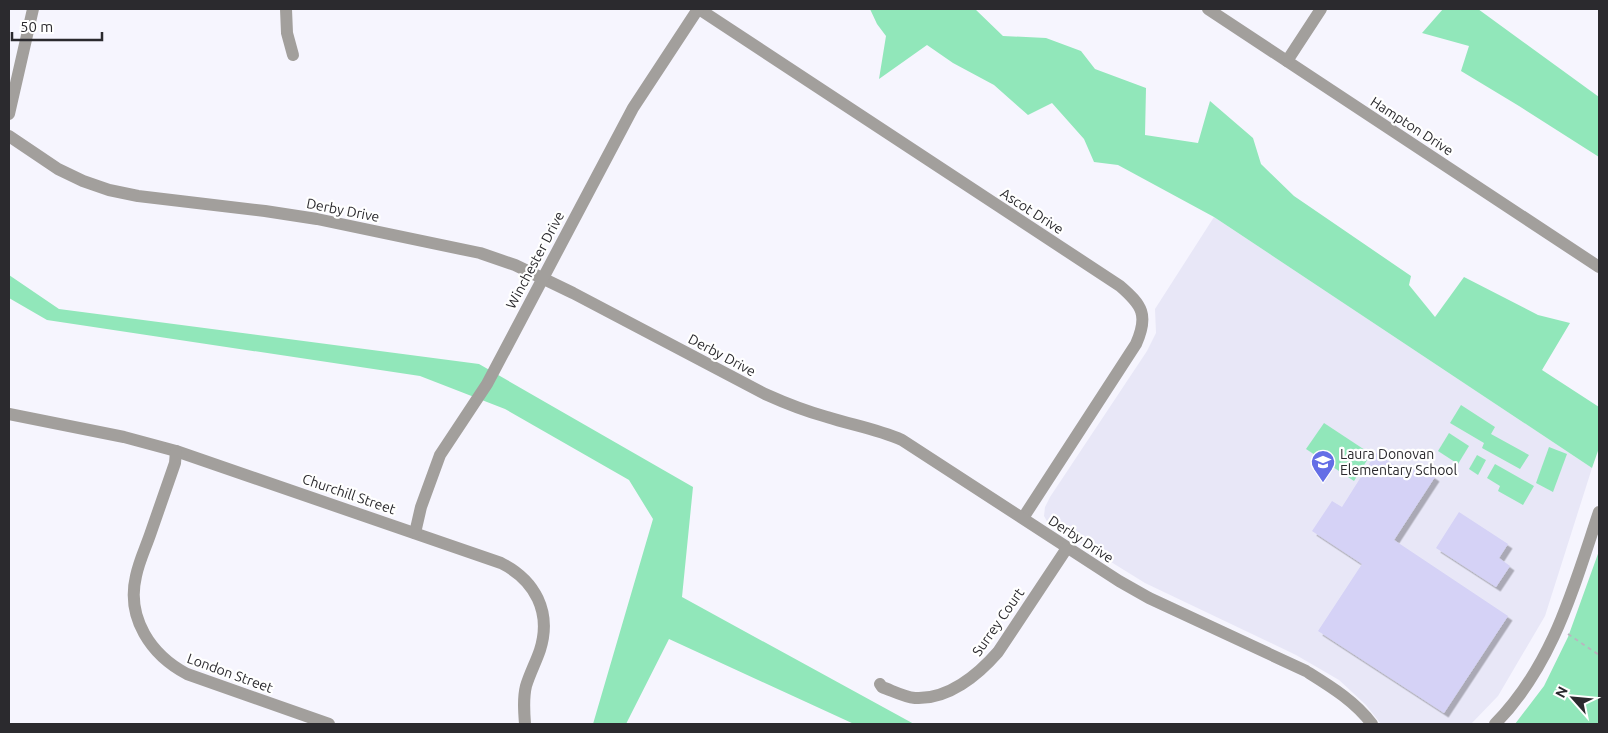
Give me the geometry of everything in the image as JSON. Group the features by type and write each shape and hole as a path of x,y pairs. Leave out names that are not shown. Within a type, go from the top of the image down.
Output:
{"street":[{"path":"9,114 33,9"},
{"path":"286,9 287,33 293,55"},
{"name":"Winchester Drive","path":"415,533 421,508 440,455 487,384 633,108 698,9"},
{"name":"Ascot Drive","path":"698,9 1120,286 1138,302 1142,310 1141,328 1136,344 1023,518"},
{"name":"Hampton Drive","path":"1208,9 1599,268"},
{"path":"1287,61 1321,9"},
{"name":"Derby Drive","path":"9,136 58,169 83,181 109,190 138,196 317,219 480,253 515,264 765,394 795,407 828,418 874,429 902,440 1067,548 1149,598 1306,671 1330,685 1350,701 1372,724"},
{"name":"Churchill Street","path":"9,414 124,437 176,451 502,563 523,577 537,596 543,618 543,640 526,686 524,724"},
{"name":"London Street","path":"176,451 174,463 136,576 134,601 142,631 157,653 166,662 187,674 329,724"},
{"path":"1495,724 1529,683 1559,628 1599,512"},
{"name":"Surrey Court","path":"880,684 882,687 906,696 924,698 950,690 974,677 998,652 1067,548"}],"path":[{"path":"1559,628 1599,655"}],"shaded area":[{"name":"Laura Donovan Elementary School","path":"1214,217 1592,468 1545,616 1498,696 1471,724 1381,724 1366,705 1339,680 1296,655 1145,583 1048,523 1044,516 1045,507 1050,497 1147,351 1156,333 1155,309"}],"green space":[{"path":"870,9 975,9 1003,36 1046,38 1081,51 1095,69 1146,88 1145,135 1198,143 1210,101 1253,138 1261,164 1294,196 1411,276 1409,285 1435,317 1464,277 1538,315 1570,323 1542,370 1599,407 1599,448 1592,468 1214,217 1118,165 1094,162 1084,139 1052,103 1028,115 994,85 953,63 927,45 879,79 886,36 877,24"},
{"path":"1443,9 1478,9 1599,97 1599,157 1461,71 1469,46 1422,33"},
{"path":"9,275 59,309 479,364 693,487 682,597 914,724 854,724 669,639 626,724 593,724 653,519 629,480 505,409 420,376 47,320 9,298"},
{"path":"1461,405 1495,427 1491,434 1529,455 1520,469 1482,448 1484,443 1450,423"},
{"path":"1324,423 1371,454 1354,481 1306,449"},
{"path":"1449,433 1469,446 1458,464 1438,451"},
{"path":"1549,447 1567,454 1553,492 1536,483"},
{"path":"1477,455 1486,460 1478,475 1469,469"},
{"path":"1495,464 1534,486 1523,505 1498,491 1500,486 1487,478"},
{"path":"1599,551 1599,724 1515,724 1544,686 1568,637"}],"building":[{"path":"1376,453 1409,475 1416,464 1435,477 1394,540 1508,616 1444,713 1318,631 1362,564 1312,531 1332,501 1342,507"},
{"path":"1459,512 1508,544 1499,558 1510,566 1496,587 1436,548"}],"place":[{"name":"Laura Donovan Elementary School","path":"1323,483"}]}
